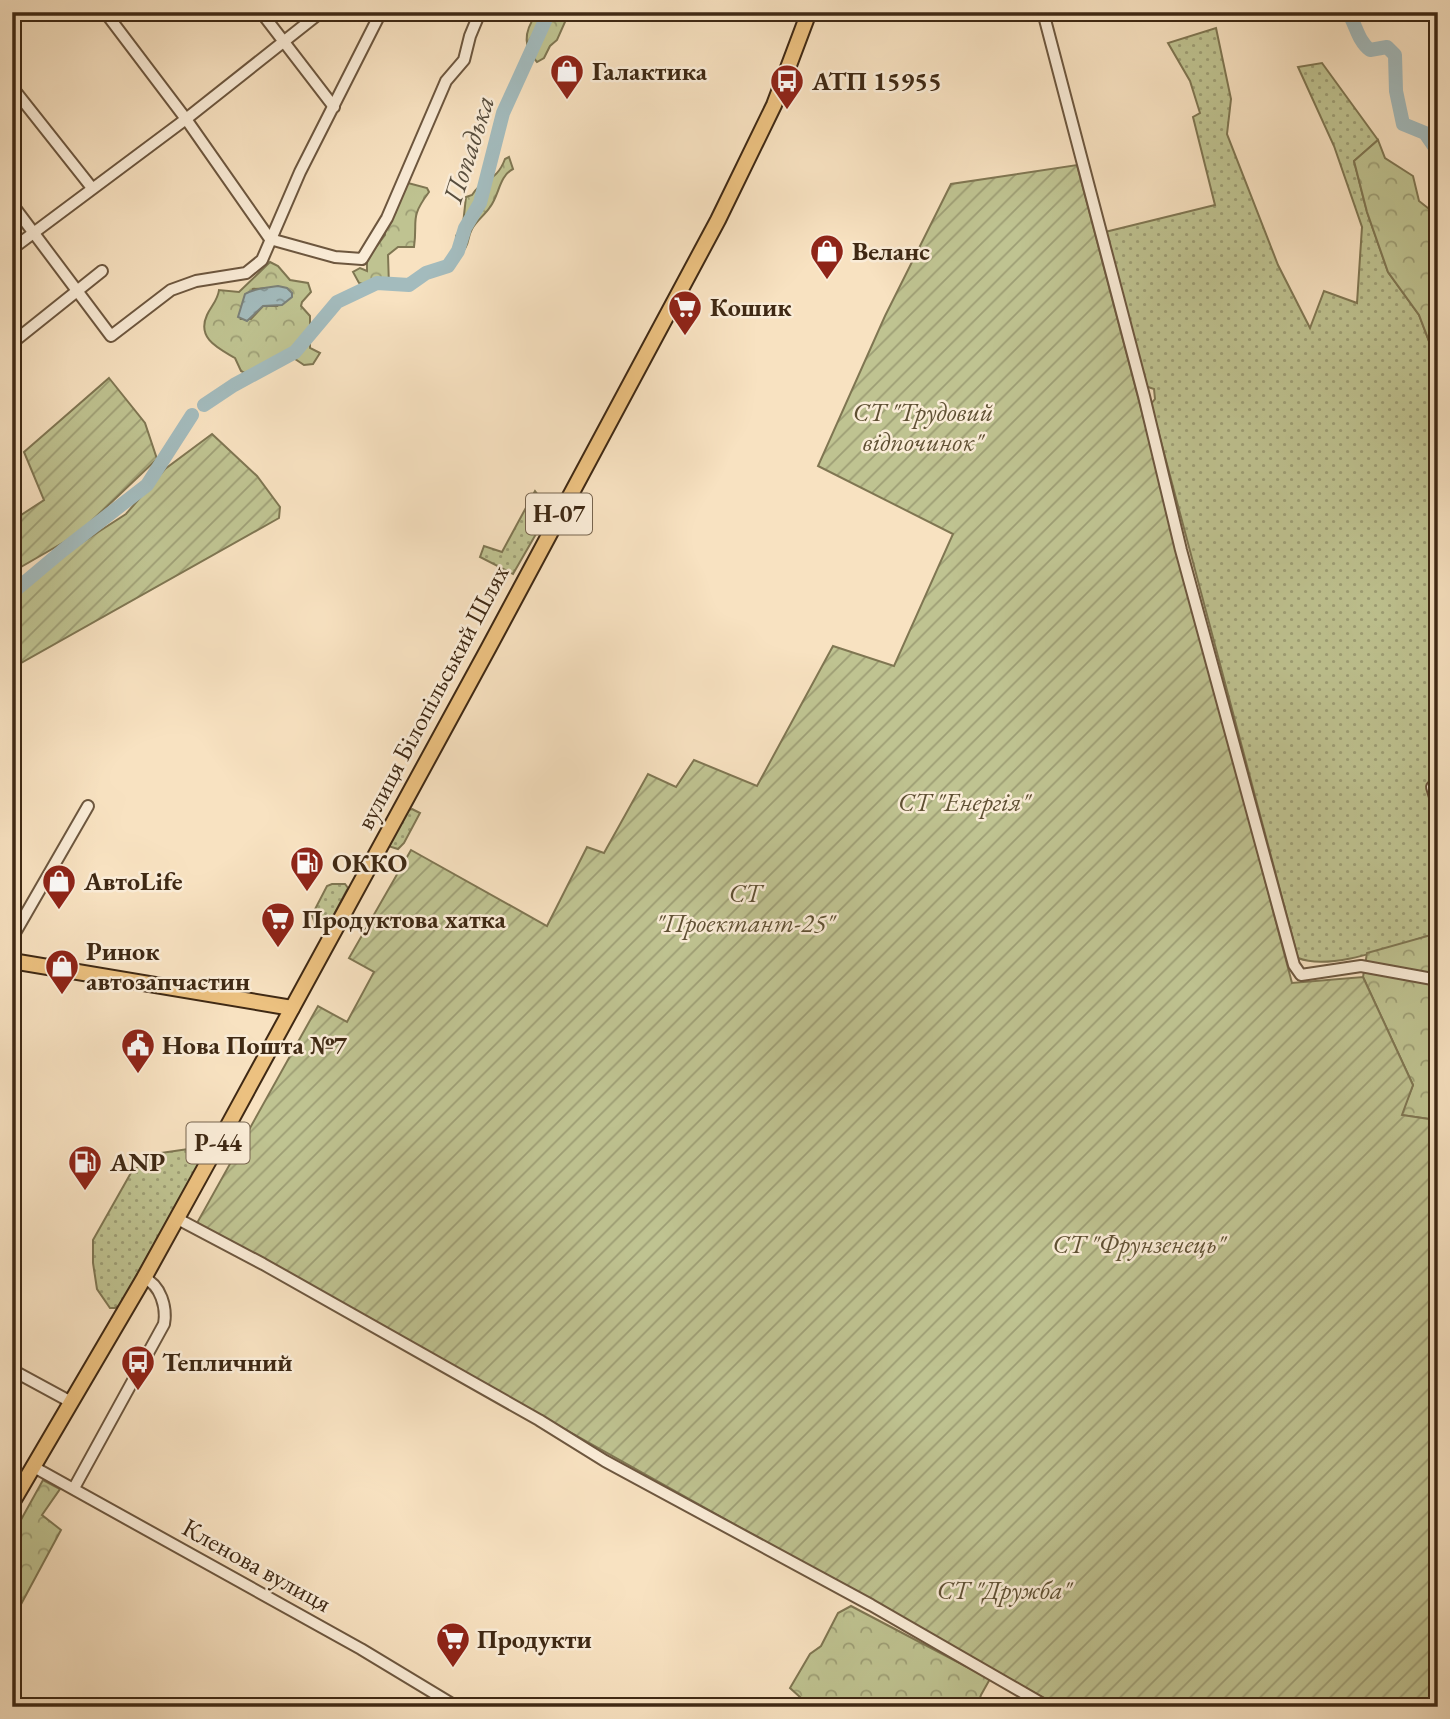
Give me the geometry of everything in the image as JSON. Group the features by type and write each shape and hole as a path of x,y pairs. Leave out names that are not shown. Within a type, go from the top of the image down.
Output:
{"main road":[{"name":"вулиця Білопільський Шлях","path":"12,1503 144,1278 488,649 731,196 774,105 809,12"},
{"path":"12,961 292,1008"}],"street":[{"path":"105,12 186,119 270,239 335,257 362,258 387,218 446,81 464,60 480,12"},
{"path":"261,12 334,107"},
{"path":"12,249 186,119 321,12"},
{"path":"12,204 111,336 170,290 196,281 246,273 262,260 300,172 381,12"},
{"path":"1043,12 1144,396 1181,550 1294,965 1301,975 1361,966 1438,980"},
{"path":"12,87 92,188"},
{"path":"12,343 102,271"},
{"path":"1432,787 1438,807"},
{"path":"12,938 88,806"},
{"path":"176,1218 539,1420 605,1461 871,1605 1048,1707"},
{"path":"74,1488 164,1324 166,1314 157,1289 144,1278"},
{"path":"12,1370 71,1402"},
{"name":"Кленова вулиця","path":"32,1466 381,1661 457,1707"}],"green space":[{"path":"551,12 569,13 557,40 550,46 544,58 537,62 529,51 527,33 536,15 546,21 550,19"},
{"path":"1216,28 1231,99 1227,134 1278,265 1310,328 1324,291 1357,303 1362,227 1334,146 1298,67 1322,63 1378,140 1354,161 1367,212 1388,272 1419,315 1435,357 1432,382 1438,406 1438,537 1432,537 1438,556 1438,933 1348,959 1313,961 1298,958 1151,404 1155,399 1154,389 1145,386 1105,232 1215,205 1193,117 1200,113 1190,81 1168,43"},
{"path":"1378,140 1385,158 1413,176 1419,201 1438,216 1438,406 1432,382 1435,357 1419,315 1388,272 1367,212 1354,161"},
{"path":"509,157 513,169 505,176 493,202 472,229 461,254 456,251 456,236 463,224 466,197 494,176"},
{"name":"СТ \"Фрунзенець\"","path":"1077,165 1292,983 1363,977 1413,1085 1402,1115 1438,1123 1438,1707 1060,1707 197,1223 318,1006 347,1022 374,972 349,958 411,850 547,926 587,847 604,853 648,774 676,787 694,760 757,786 833,646 894,666 953,534 818,466 885,316 951,184"},
{"path":"408,183 427,188 429,192 417,214 414,247 398,247 388,255 389,286 376,287 359,283 353,272 360,268 367,271 367,259 385,235 385,227 396,212 396,202"},
{"path":"270,262 278,266 290,280 308,283 311,292 301,306 310,316 310,348 320,353 313,364 304,365 289,355 281,354 254,378 241,371 235,358 211,342 204,323 219,290 239,292","holes":["271,288 277,306 263,306 251,319 241,319 253,289"]},
{"path":"109,378 145,423 157,459 78,534 21,567 12,577 12,521 44,500 24,452"},
{"path":"212,434 257,476 280,507 279,518 12,668 12,601 30,581 58,558 126,514 165,469"},
{"path":"535,491 546,505 536,525 536,534 513,574 480,557 484,546 502,552"},
{"path":"412,809 420,813 404,843 398,849 388,846 406,811"},
{"path":"345,884 348,888 329,924 320,927 315,924 312,915 327,886"},
{"path":"1438,933 1438,1046 1431,1046 1438,1071 1438,1123 1401,1115 1413,1085 1363,977 1367,953"},
{"path":"195,1148 201,1152 201,1160 120,1305 110,1308 97,1289 93,1240 132,1171 161,1153"},
{"path":"43,1480 60,1489 42,1515 61,1530 12,1621 12,1536"},
{"path":"851,1606 990,1679 977,1707 871,1707 859,1701 855,1707 811,1707 790,1688 810,1654 821,1646 838,1613"}],"water":[{"path":"278,286 287,288 292,297 282,305 263,306 247,321 238,317 245,294 256,289"}],"waterway":[{"name":"Попадька","path":"204,405 234,385 295,352 337,302 377,283 409,285 426,273 448,266 458,251 465,228 480,203 503,113 549,12"},
{"path":"1348,12 1360,37 1370,50 1387,47 1395,55 1396,91 1403,124 1425,133 1438,152"},
{"name":"Попадька","path":"12,593 147,485 192,415"}],"place":[{"name":"Галактика","path":"567,101"},
{"name":"АТП 15955","path":"787,111"},
{"name":"Веланс","path":"827,281"},
{"name":"Кошик","path":"685,337"},
{"name":"ОККО","path":"307,893"},
{"name":"АвтоLife","path":"59,911"},
{"name":"Продуктова хатка","path":"278,949"},
{"name":"Ринок автозапчастин","path":"62,996"},
{"name":"Нова Пошта №7","path":"138,1075"},
{"name":"ANP","path":"85,1192"},
{"name":"Тепличний","path":"138,1392"},
{"name":"Продукти","path":"453,1669"}],"park label":[{"name":"СТ \"Трудовий відпочинок\"","path":"923,427"},
{"name":"СТ \"Енергія\"","path":"964,802"},
{"name":"СТ \"Проектант-25\"","path":"745,908"},
{"name":"СТ \"Дружба\"","path":"1004,1590"}]}
